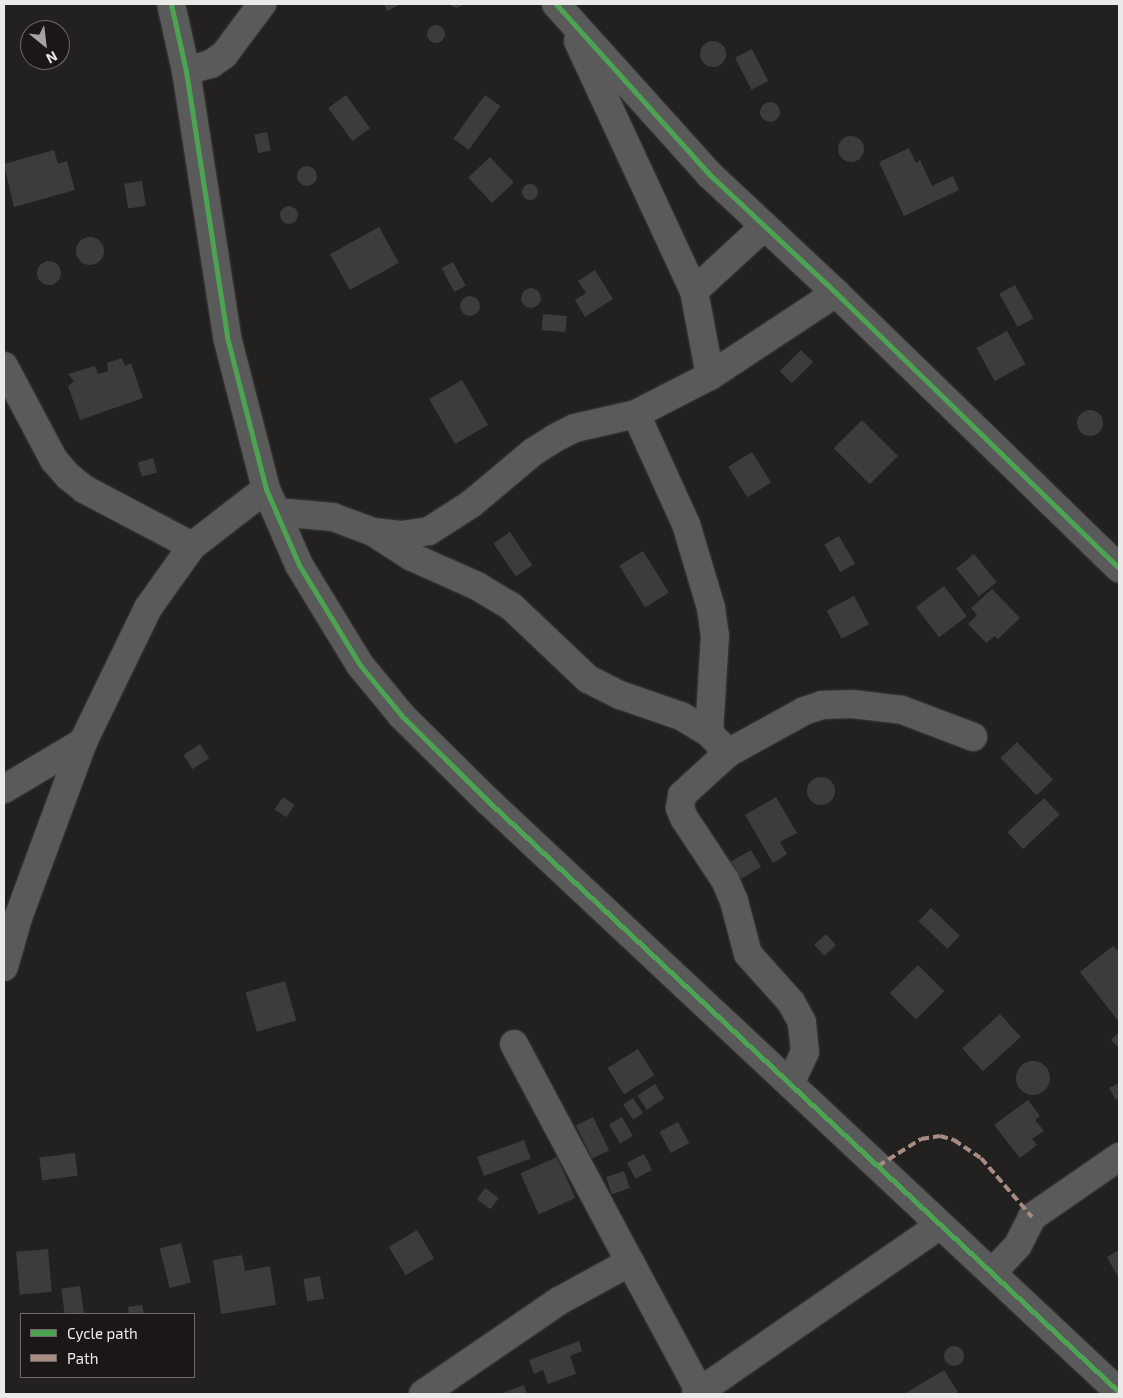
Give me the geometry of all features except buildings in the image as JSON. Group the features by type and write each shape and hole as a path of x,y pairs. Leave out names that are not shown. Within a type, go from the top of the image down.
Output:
{"street":[{"path":"171,4 186,71 227,337 271,500 299,565 323,609 360,664 402,716 790,1084 1119,1392"},
{"path":"186,71 206,66 224,55 262,4"},
{"path":"561,9 710,175 836,293 1119,568"},
{"path":"561,9 694,291 710,376"},
{"path":"694,291 765,226"},
{"path":"373,532 401,535 429,530 471,504 533,452 555,438 575,428 636,414 710,376 836,293"},
{"path":"4,366 54,460 68,476 84,489 192,546"},
{"path":"636,414 686,524 711,608 715,635 709,733"},
{"path":"4,967 21,910 83,742 148,608 192,546 271,500 333,517 373,532 412,557 490,593 512,607 588,679 620,695 681,716 709,733 728,753"},
{"path":"790,1084 805,1052 802,1022 791,1002 748,954 739,916 725,880 680,808 682,795 692,783 728,753 804,711 822,705 852,704 902,710 973,737"},
{"path":"4,789 83,742"},
{"path":"514,1044 698,1393 940,1225"},
{"path":"992,1273 1018,1245 1032,1217 1119,1157"},
{"path":"423,1394 559,1301 630,1262"}],"marked path":[{"path":"878,1166 921,1139 940,1136 954,1140 981,1158 1032,1217"}],"cycle path":[{"path":"171,4 186,71 227,337 266,489 299,565 360,665 402,716 488,801 1119,1392"},
{"path":"556,4 710,175 836,293 1119,568"}]}
